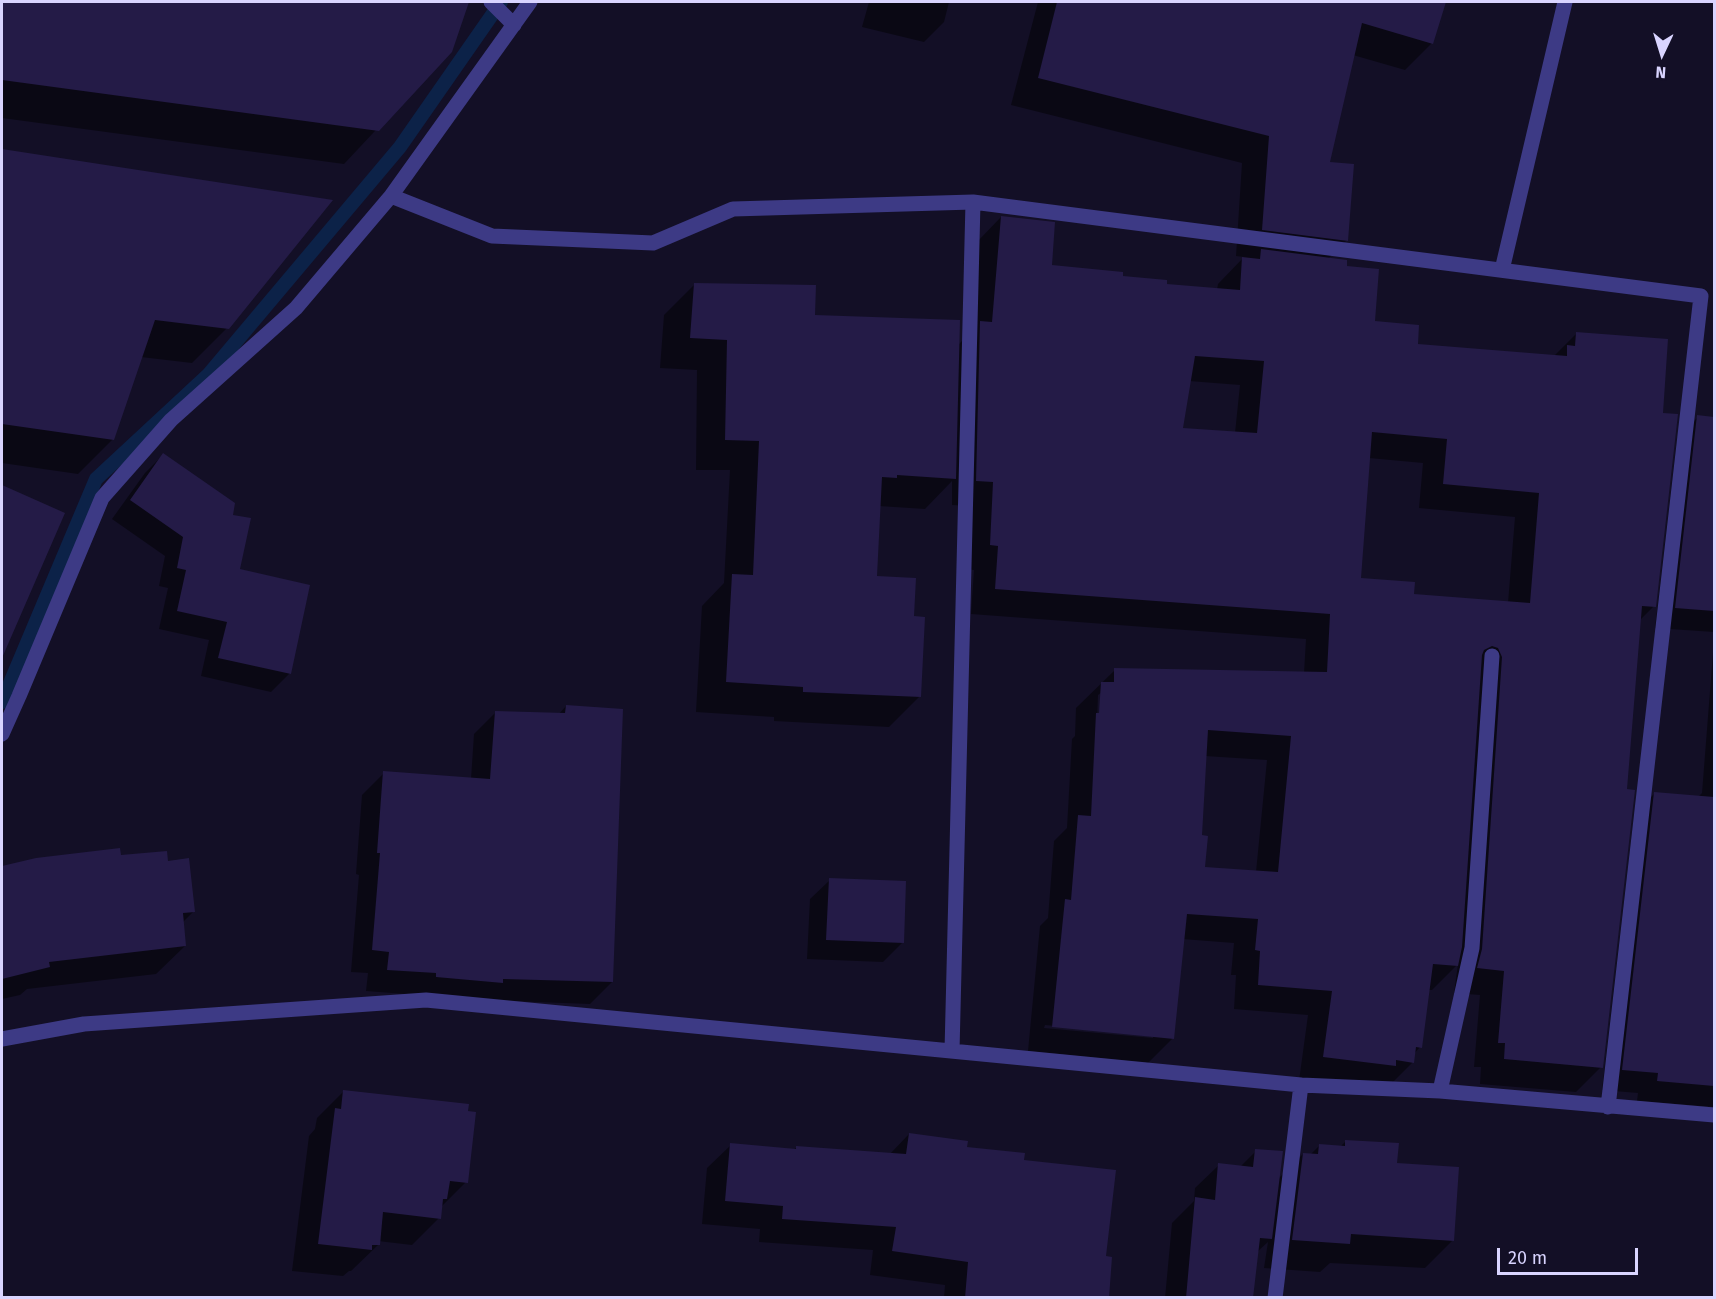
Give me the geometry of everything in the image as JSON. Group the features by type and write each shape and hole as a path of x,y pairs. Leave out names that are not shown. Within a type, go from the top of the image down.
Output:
{"street":[{"path":"491,2 514,25"},
{"path":"2,734 102,498 171,420 296,308 391,196 530,2"},
{"path":"1502,270 1565,2"},
{"path":"391,196 492,236 653,243 733,209 973,202 1708,297 1608,1107"},
{"path":"952,1051 973,202"},
{"path":"1440,1091 1472,948 1492,656"},
{"path":"2,1039 84,1024 426,1000 1301,1085 1440,1091 1608,1107 1714,1114"},
{"path":"1275,1298 1301,1085"}],"building":[{"path":"2,2 469,2 452,52 379,131 2,80"},
{"path":"1057,2 1446,2 1433,44 1362,23 1330,162 1354,164 1348,241 1262,230 1269,136 1038,78"},
{"path":"2,149 333,200 229,329 155,320 114,440 2,424"},
{"path":"1001,216 1055,222 1052,265 1123,272 1123,276 1167,280 1167,284 1240,290 1242,257 1260,259 1261,249 1347,260 1347,266 1379,269 1375,321 1419,325 1418,344 1567,356 1567,345 1575,346 1576,332 1668,339 1663,413 1678,414 1656,607 1642,606 1627,789 1635,790 1603,1068 1504,1059 1505,1043 1498,1043 1504,971 1477,968 1482,949 1502,657 1498,648 1492,646 1484,650 1482,655 1462,947 1458,966 1433,964 1422,1048 1416,1047 1414,1063 1396,1060 1396,1066 1323,1057 1332,991 1258,985 1260,951 1255,950 1258,919 1187,914 1174,1039 1052,1027 1065,899 1071,900 1078,815 1091,816 1096,713 1099,713 1101,682 1114,682 1114,668 1327,672 1330,614 995,589 998,546 990,545 993,482 976,481 980,321 992,322","holes":["1195,356 1264,361 1257,433 1183,428","1372,432 1447,439 1443,484 1539,493 1530,603 1414,594 1415,582 1361,578","1208,730 1291,736 1278,872 1205,867 1208,836 1202,835"]},
{"path":"694,283 816,285 815,315 960,320 956,479 897,475 897,478 882,477 877,576 916,578 914,616 925,617 921,697 803,692 803,687 726,682 732,574 753,575 759,441 725,440 727,340 690,338"},
{"path":"1697,415 1714,417 1714,611 1675,608"},
{"path":"163,453 235,503 233,515 251,518 240,569 310,585 291,674 218,658 227,622 177,611 186,570 177,568 183,537 130,500"},
{"path":"2,485 65,513 2,658"},
{"path":"566,705 623,709 613,982 503,979 503,983 436,977 436,973 387,970 389,952 372,950 380,853 377,853 383,771 490,779 495,711 565,713"},
{"path":"1654,792 1714,797 1714,1086 1657,1081 1658,1073 1622,1070"},
{"path":"120,848 121,855 167,851 168,861 189,858 195,912 183,913 186,946 49,962 50,967 2,979 2,866 36,858"},
{"path":"829,878 906,881 904,943 826,940"},
{"path":"343,1090 469,1104 468,1111 476,1112 468,1183 450,1181 447,1199 443,1199 441,1219 383,1212 380,1245 372,1245 372,1250 318,1244 335,1108 341,1109"},
{"path":"909,1133 968,1141 967,1147 1025,1153 1024,1160 1116,1170 1106,1256 1112,1257 1109,1298 965,1298 968,1262 892,1251 896,1227 782,1219 783,1206 725,1201 730,1143 796,1149 796,1146 906,1154"},
{"path":"1345,1140 1399,1143 1397,1163 1459,1167 1454,1241 1351,1234 1350,1244 1292,1240 1303,1153 1318,1154 1319,1144 1345,1146"},
{"path":"1255,1149 1283,1151 1272,1239 1260,1238 1253,1298 1186,1298 1195,1197 1215,1200 1218,1163 1253,1167"}],"waterway":[{"path":"2,702 96,479 208,375 400,147 501,2"}]}
